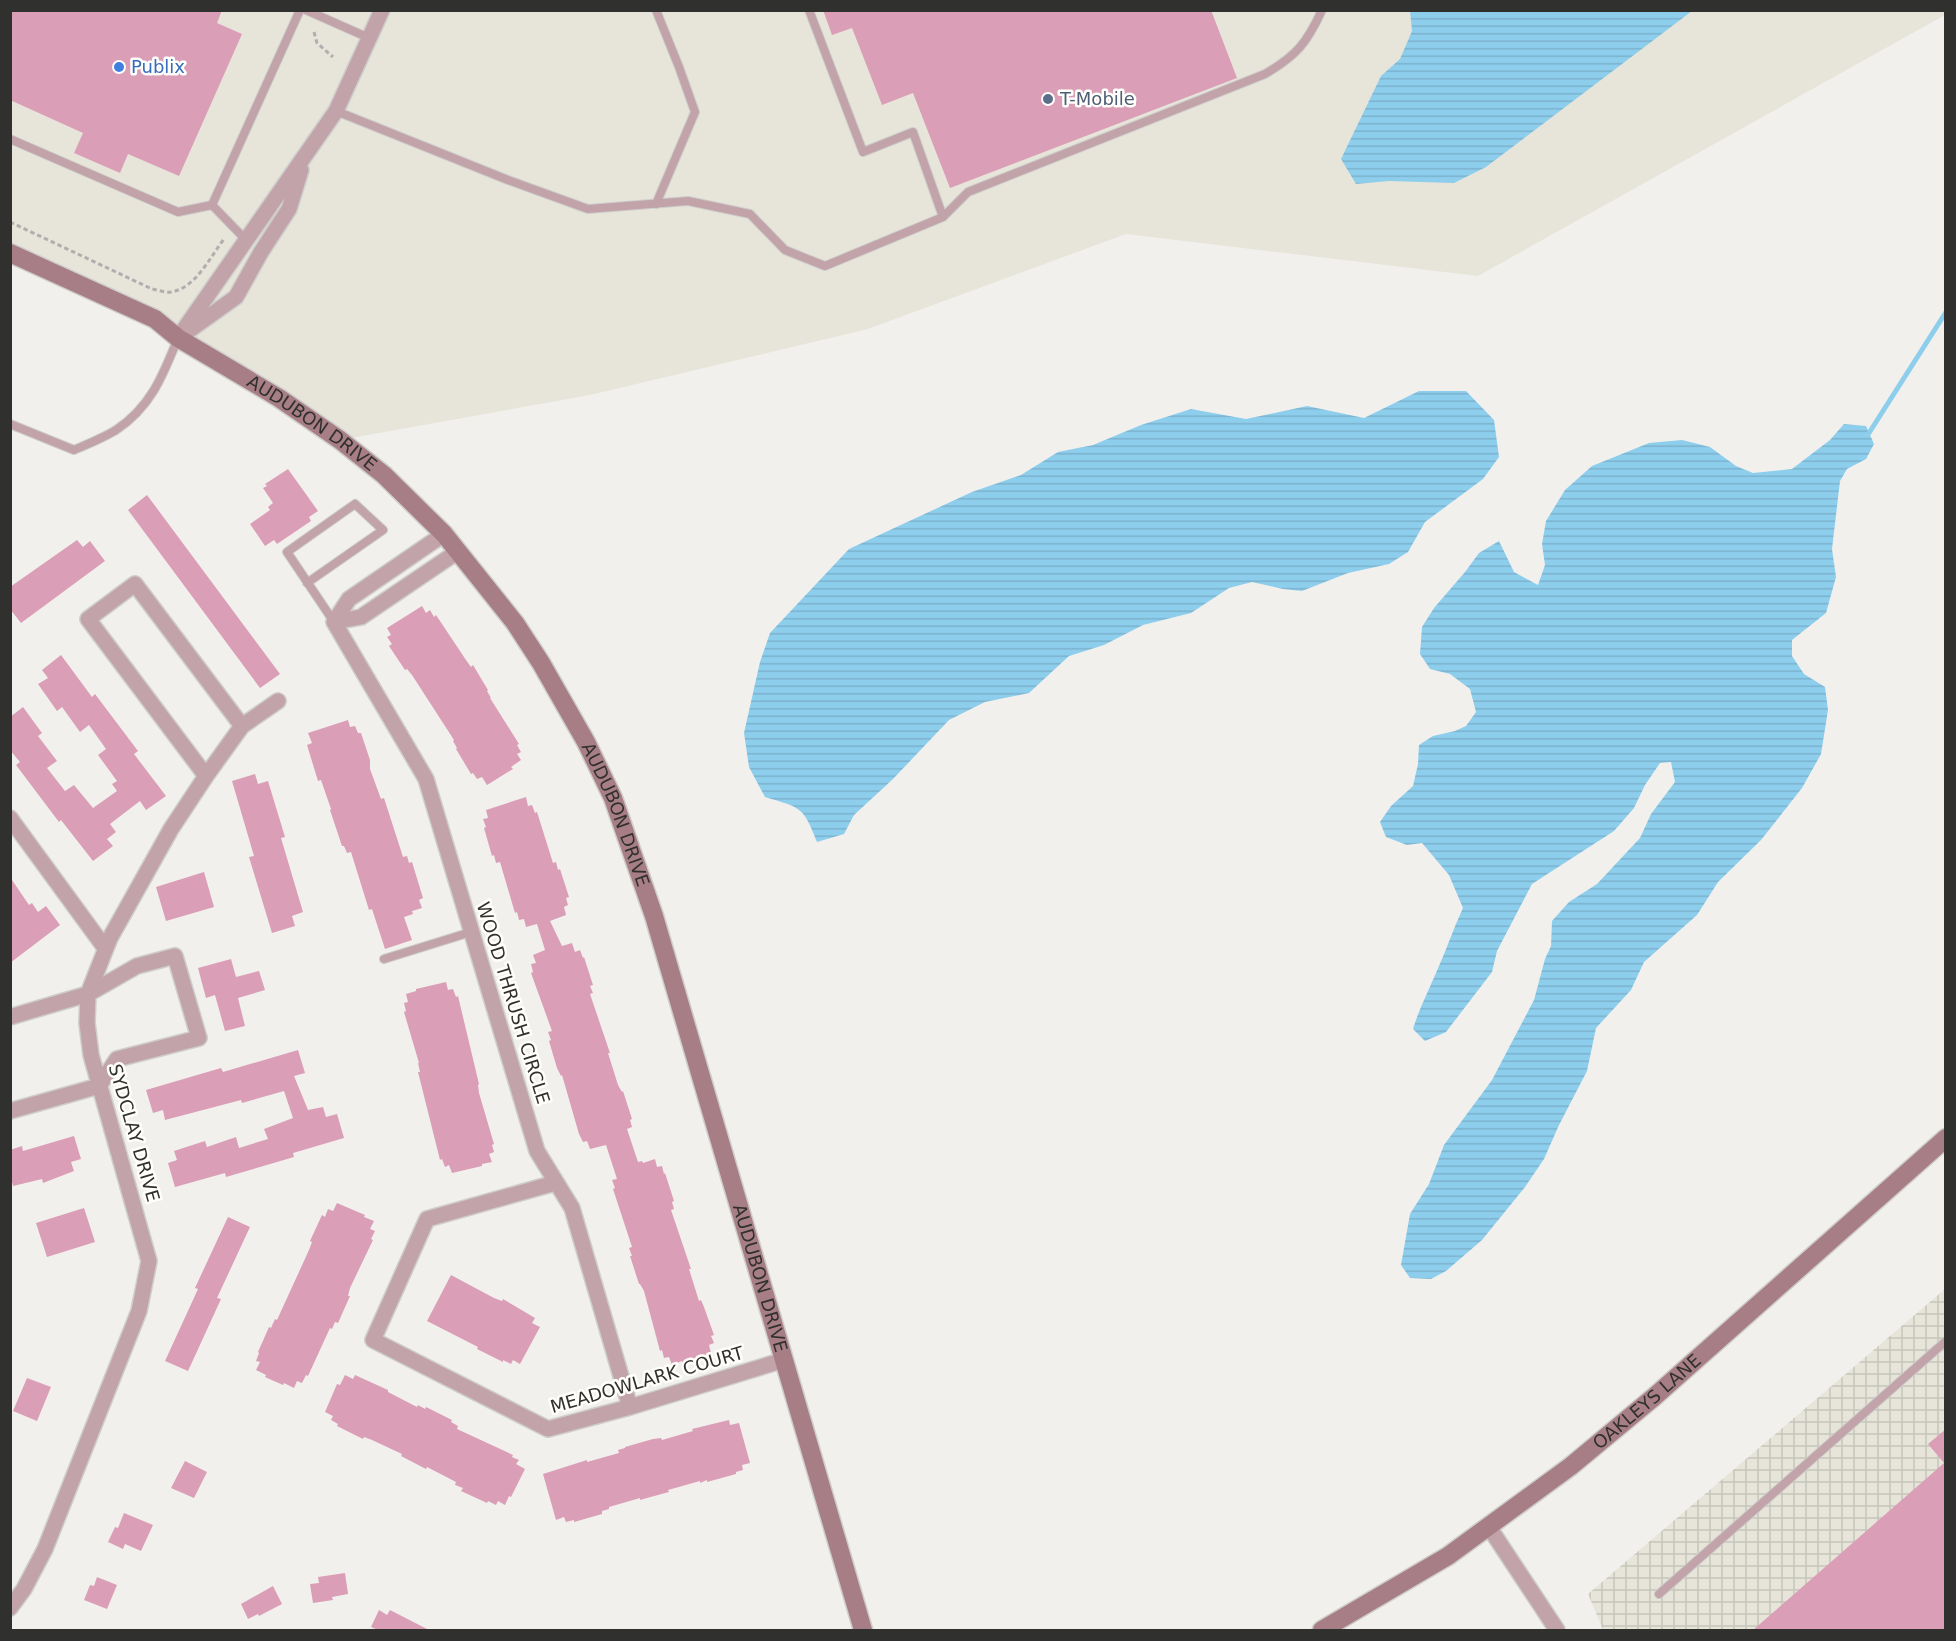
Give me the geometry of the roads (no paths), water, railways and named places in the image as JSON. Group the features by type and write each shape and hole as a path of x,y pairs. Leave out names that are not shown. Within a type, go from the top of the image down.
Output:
{"street":[{"path":"177,338 336,111 382,10"},
{"path":"177,338 236,297 261,252 290,209 305,155"},
{"name":"AUDUBON DRIVE","path":"10,253 155,319 177,338 279,398 340,440 384,475 444,534 515,623 541,663 586,742 613,798 654,916 863,1630"},
{"path":"334,622 349,599 444,534"},
{"path":"334,622 361,617 457,552"},
{"path":"206,776 88,619 135,584 242,726"},
{"name":"WOOD THRUSH CIRCLE","path":"334,622 426,779 537,1150 572,1208 630,1407"},
{"name":"SYDCLAY DRIVE","path":"10,1608 24,1589 45,1549 139,1311 149,1261 91,1055 87,1023 88,994 105,948 171,829 242,726 278,700"},
{"path":"10,818 105,948"},
{"path":"10,1017 88,994 137,966 175,956 199,1038 117,1059 99,1086 10,1111"},
{"name":"OAKLEYS LANE","path":"1322,1630 1448,1556 1571,1466 1654,1397 1946,1138"},
{"name":"MEADOWLARK COURT","path":"555,1183 427,1219 373,1340 548,1429 630,1407 784,1360"},
{"path":"1489,1527 1557,1630"}],"lane":[{"path":"212,206 300,10"},
{"path":"306,10 369,38"},
{"path":"656,204 695,112 657,10"},
{"path":"809,10 863,152 913,132 943,217"},
{"path":"336,111 508,180 588,209 687,201 750,214 785,250 825,266 943,217 968,192 1265,74 1286,62 1310,36 1322,10"},
{"path":"10,139 178,212 212,206"},
{"path":"212,206 246,240"},
{"path":"10,424 74,450 116,430 142,409 163,377 177,338"},
{"path":"307,583 383,530 355,504 287,552 307,583 334,622"},
{"path":"384,959 471,932"},
{"path":"1659,1594 1946,1341"}],"water":[{"path":"1410,10 1692,11 1486,167 1454,183 1389,181 1356,184 1341,159 1381,76 1400,59 1412,31"},
{"path":"1419,391 1466,391 1494,420 1499,457 1483,479 1425,522 1408,552 1389,564 1348,573 1302,591 1252,582 1229,588 1191,613 1143,625 1104,645 1069,656 1029,693 985,702 949,720 893,779 854,815 844,834 817,842 808,821 799,810 765,797 749,767 744,733 760,662 770,633 849,549 972,492 1021,475 1058,452 1093,445 1141,425 1191,409 1246,419 1307,406 1364,418"},
{"path":"1844,424 1866,426 1874,444 1866,459 1847,469 1840,481 1832,549 1836,577 1826,613 1792,640 1792,656 1804,674 1825,687 1828,710 1821,754 1802,788 1761,840 1718,882 1697,915 1644,962 1631,990 1596,1028 1587,1071 1544,1159 1525,1187 1482,1240 1446,1271 1431,1279 1410,1278 1401,1265 1410,1214 1429,1184 1444,1145 1492,1080 1534,1000 1545,959 1551,946 1552,921 1569,902 1597,884 1640,838 1651,814 1675,782 1671,762 1660,763 1645,785 1634,808 1614,831 1532,884 1497,951 1492,972 1446,1032 1425,1041 1413,1029 1463,908 1449,875 1422,843 1407,845 1386,837 1380,822 1391,806 1413,786 1419,745 1433,736 1466,726 1476,712 1470,689 1450,674 1430,669 1420,654 1422,627 1434,608 1479,553 1499,541 1514,572 1538,585 1545,565 1542,544 1546,521 1565,490 1592,466 1649,443 1682,440 1710,447 1736,466 1753,473 1792,469 1830,440"}],"waterway":[{"path":"1869,433 1946,312"}],"place":[{"name":"Publix","path":"119,67"},
{"name":"T-Mobile","path":"1048,99"}]}
